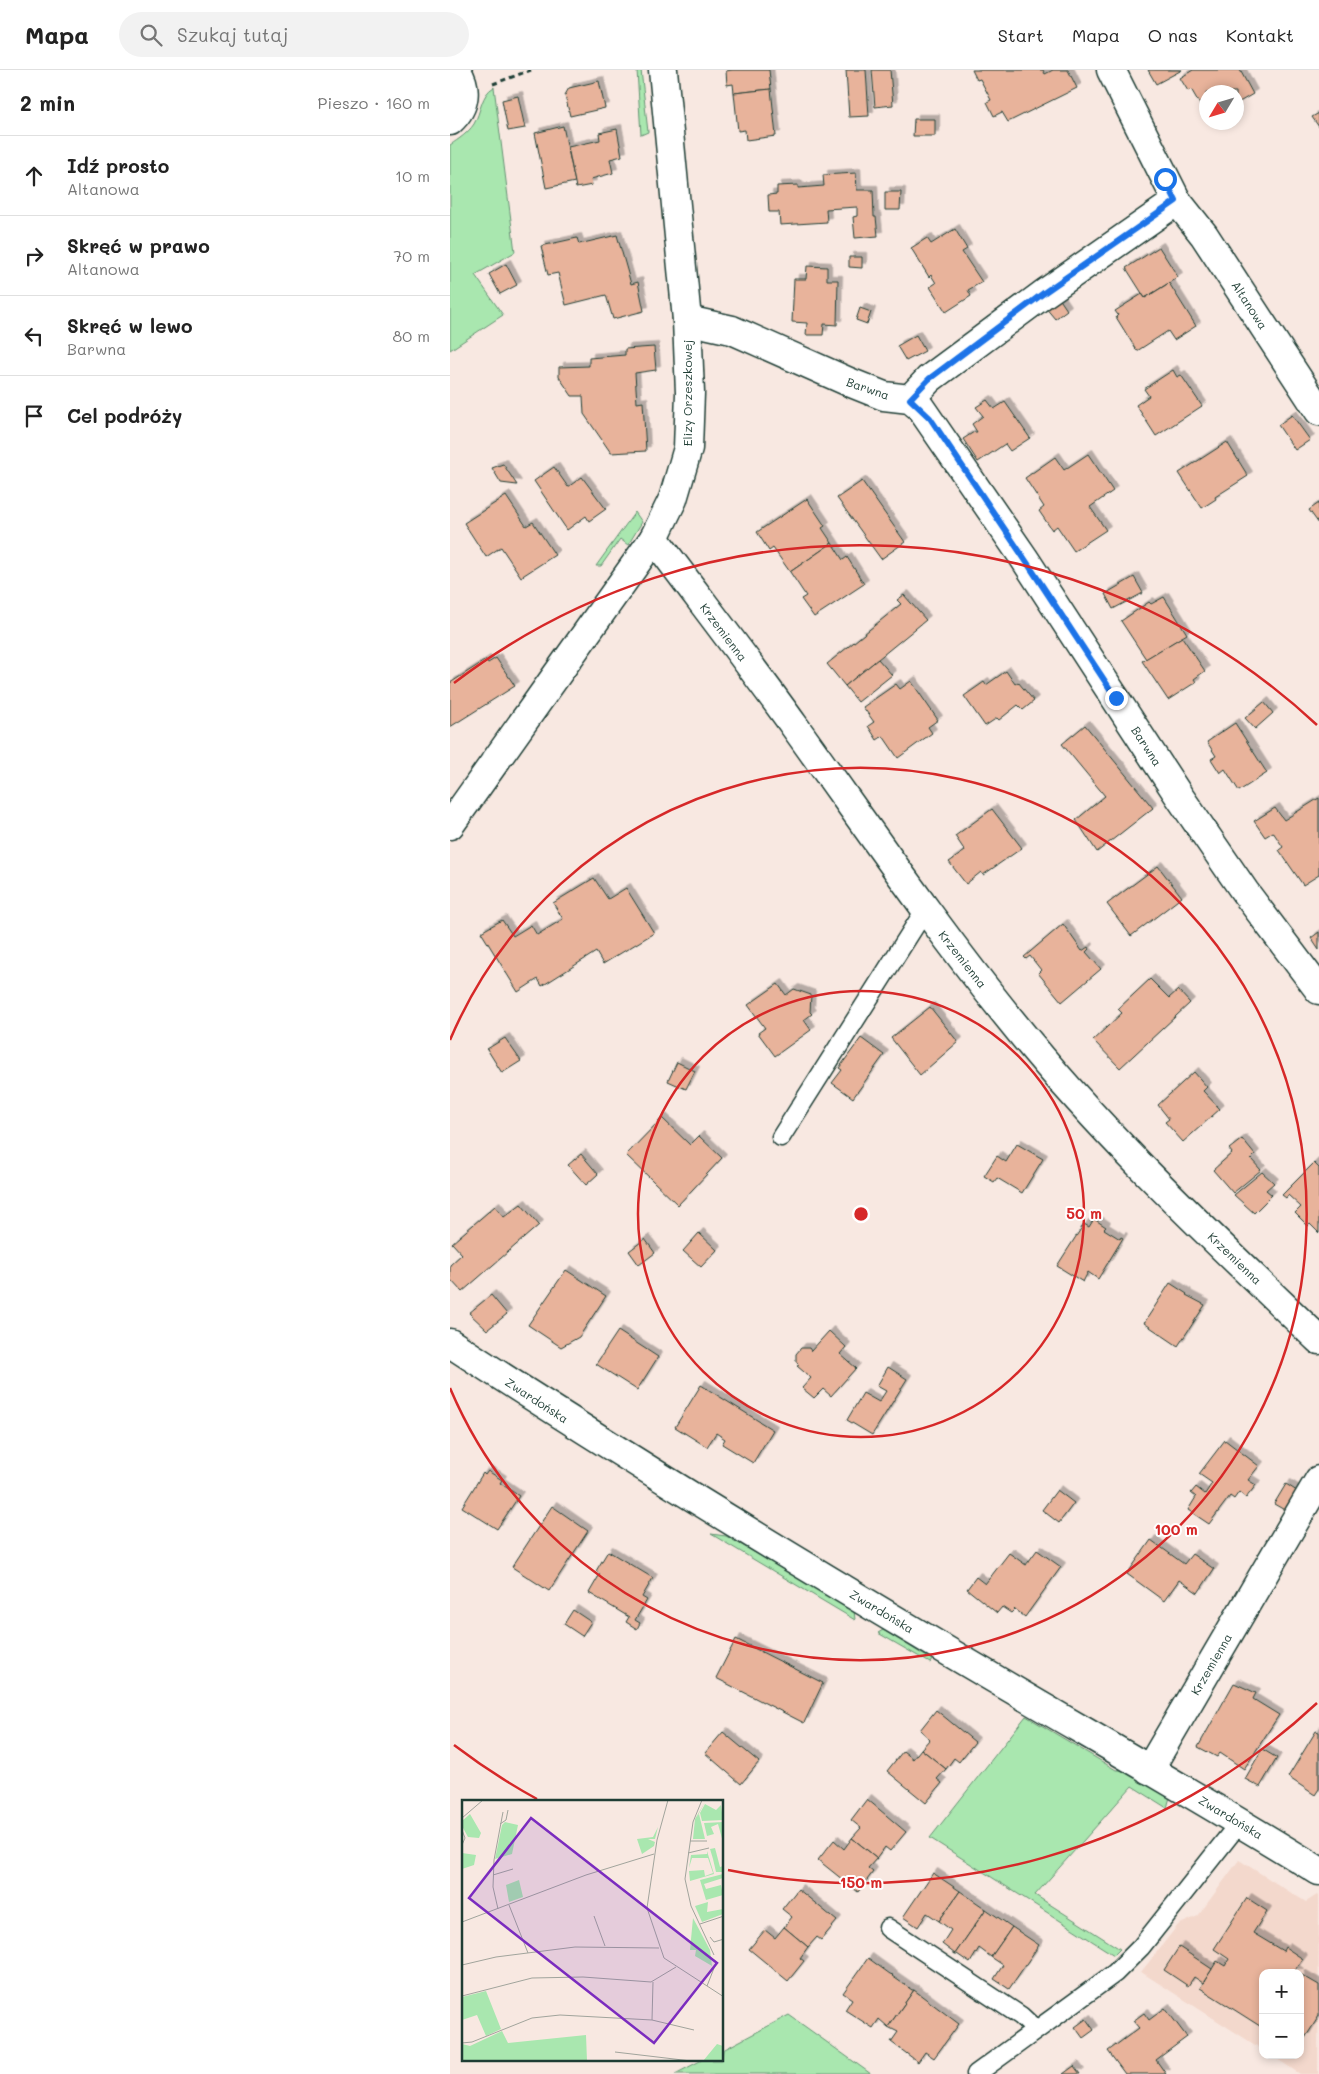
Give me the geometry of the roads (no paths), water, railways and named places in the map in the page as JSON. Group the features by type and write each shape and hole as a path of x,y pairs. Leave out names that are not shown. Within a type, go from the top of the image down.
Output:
{"street":[{"path":"450,121 460,110 464,93 463,84 456,70"},
{"name":"Elizy Orzeszkowej","path":"450,825 654,538 673,499 688,448 690,393 687,320 663,70"},
{"name":"Altanowa","path":"1111,70 1176,201 1204,235 1319,411"},
{"path":"910,399 929,379 1045,292 1176,201"},
{"name":"Barwna","path":"687,320 732,330 884,396 910,399 930,418 1179,796 1245,892 1319,990"},
{"name":"Krzemienna","path":"654,538 794,725 925,910 1014,1024 1083,1106 1160,1187 1319,1340"},
{"name":"Zwardońska","path":"450,1343 550,1409 885,1614 1240,1822 1319,1871"},
{"name":"Krzemienna","path":"1149,1770 1319,1480"}],"lane":[{"path":"781,1137 925,910"},
{"path":"976,2074 1115,1973 1141,1947 1240,1822"},
{"path":"888,1928 1021,2016 1036,2030"}]}
